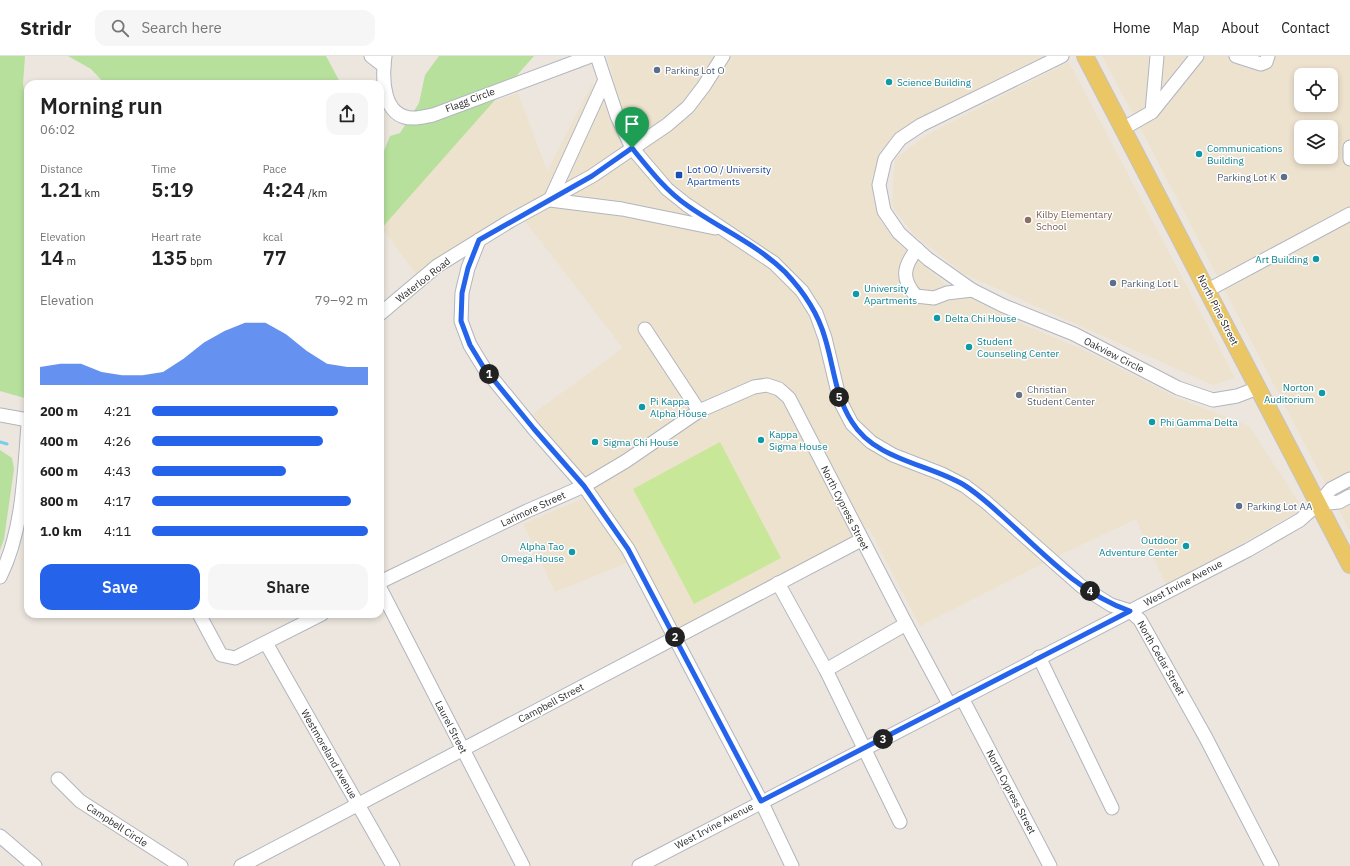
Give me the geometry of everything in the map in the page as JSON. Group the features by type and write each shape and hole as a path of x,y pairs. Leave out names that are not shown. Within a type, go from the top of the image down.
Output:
{"main road":[{"name":"North Pine Street","path":"1085,56 1124,128 1350,565"}],"street":[{"name":"Flagg Circle","path":"370,56 385,61 385,91 388,103 398,114 413,118 433,115 591,56"},
{"name":"North Cedar Street","path":"597,56 604,82 632,148 667,189 687,205 774,263 802,291 816,314 825,338 840,401 852,424 871,442 893,455 942,474 965,486 1081,586 1111,605 1130,611 1140,620 1206,738 1272,866"},
{"name":"Waterloo Road","path":"384,311 437,266 479,240 592,176 667,125 688,107 704,86 723,56"},
{"name":"Oakview Circle","path":"1062,56 921,125 900,139 885,159 879,185 884,211 899,233 917,249 972,290 1004,306 1074,334 1178,388 1213,400 1237,396 1258,388"},
{"path":"1152,112 1156,56"},
{"path":"1124,128 1140,121 1152,112 1197,56"},
{"path":"1236,56 1261,64 1266,62 1268,56"},
{"path":"604,82 550,200 622,209 722,229"},
{"path":"1350,147 1350,159"},
{"path":"1208,290 1350,214"},
{"path":"479,240 468,268 462,293 461,321 470,345 484,368 534,429 584,486 628,549 761,801 792,866"},
{"path":"917,249 910,258 905,272 908,287 916,296 934,298 947,293 972,290"},
{"path":"645,329 699,411"},
{"name":"North Cypress Street","path":"699,411 754,387 767,385 780,389 789,398 861,540 949,704"},
{"name":"Larimore Street","path":"384,580 584,486 626,461 699,411"},
{"path":"0,414 24,419"},
{"path":"0,577 8,560 18,522 24,464"},
{"name":"West Irvine Avenue","path":"639,866 761,801 1248,550 1300,520 1318,504 1331,488 1350,479"},
{"path":"1318,504 1338,502 1350,496"},
{"name":"Campbell Street","path":"241,866 861,540"},
{"path":"778,584 826,670 863,749 900,822"},
{"name":"Laurel Street","path":"384,596 523,866"},
{"path":"201,618 221,655 235,658 314,618"},
{"path":"826,670 906,624"},
{"name":"Westmoreland Avenue","path":"266,643 393,866"},
{"path":"1039,657 1112,808"},
{"name":"North Cypress Street","path":"962,698 1050,866"},
{"name":"Campbell Circle","path":"58,779 80,801 180,866"},
{"path":"0,836 35,866"}],"shaded area":[{"path":"607,56 1047,56 896,133 881,152 872,178 873,199 881,222 905,250 949,287 1017,322 1084,350 1175,397 1249,426 1298,501 1297,512 1189,574 1166,585 1136,519 1062,554 920,626 869,528 678,628 639,558 555,592 523,524 596,493 555,441 530,416 623,348 515,208 417,275 384,231 384,221 474,108 518,93 547,171 591,86 614,81"},
{"path":"1102,56 1350,56 1350,531 1133,114"},
{"name":"Kilby Elementary School","path":"1069,62 1235,378 1213,385 964,274 914,235 892,206 895,159 928,134"}],"green space":[{"path":"0,56 25,56 23,84 24,398 0,391"},
{"path":"68,56 326,56 339,80 101,80 91,69"},
{"path":"439,56 534,56 384,225 384,151 390,136 400,133 419,103 425,75"},
{"path":"720,442 781,558 694,604 633,489"},
{"path":"0,450 12,458 14,469 4,539 0,550"}],"waterway":[{"path":"0,442 7,444"}],"place":[{"name":"Parking Lot O","path":"657,70"},
{"name":"Science Building","path":"889,82"},
{"name":"Communications Building","path":"1199,154"},
{"name":"Lot OO / University Apartments","path":"679,175"},
{"name":"Parking Lot K","path":"1284,177"},
{"name":"Kilby Elementary School","path":"1028,220"},
{"name":"Art Building","path":"1316,259"},
{"name":"Parking Lot L","path":"1113,283"},
{"name":"University Apartments","path":"856,294"},
{"name":"Delta Chi House","path":"937,318"},
{"name":"Student Counseling Center","path":"969,347"},
{"name":"Norton Auditorium","path":"1322,393"},
{"name":"Christian Student Center","path":"1019,395"},
{"name":"Pi Kappa Alpha House","path":"642,407"},
{"name":"Phi Gamma Delta","path":"1152,422"},
{"name":"Kappa Sigma House","path":"761,440"},
{"name":"Sigma Chi House","path":"595,442"},
{"name":"Parking Lot AA","path":"1239,506"},
{"name":"Outdoor Adventure Center","path":"1186,546"},
{"name":"Alpha Tao Omega House","path":"572,552"}],"route":[{"path":"632,148 667,189 687,205 774,263 784,271 802,291 816,314 825,338 840,401 852,424 871,442 893,455 942,474 965,486 986,502 1081,586 1111,605 1130,611 761,801 724,734 628,549 584,486 534,429 484,368 470,345 461,321 462,293 468,268 479,240 510,221 592,176 632,148"}]}
